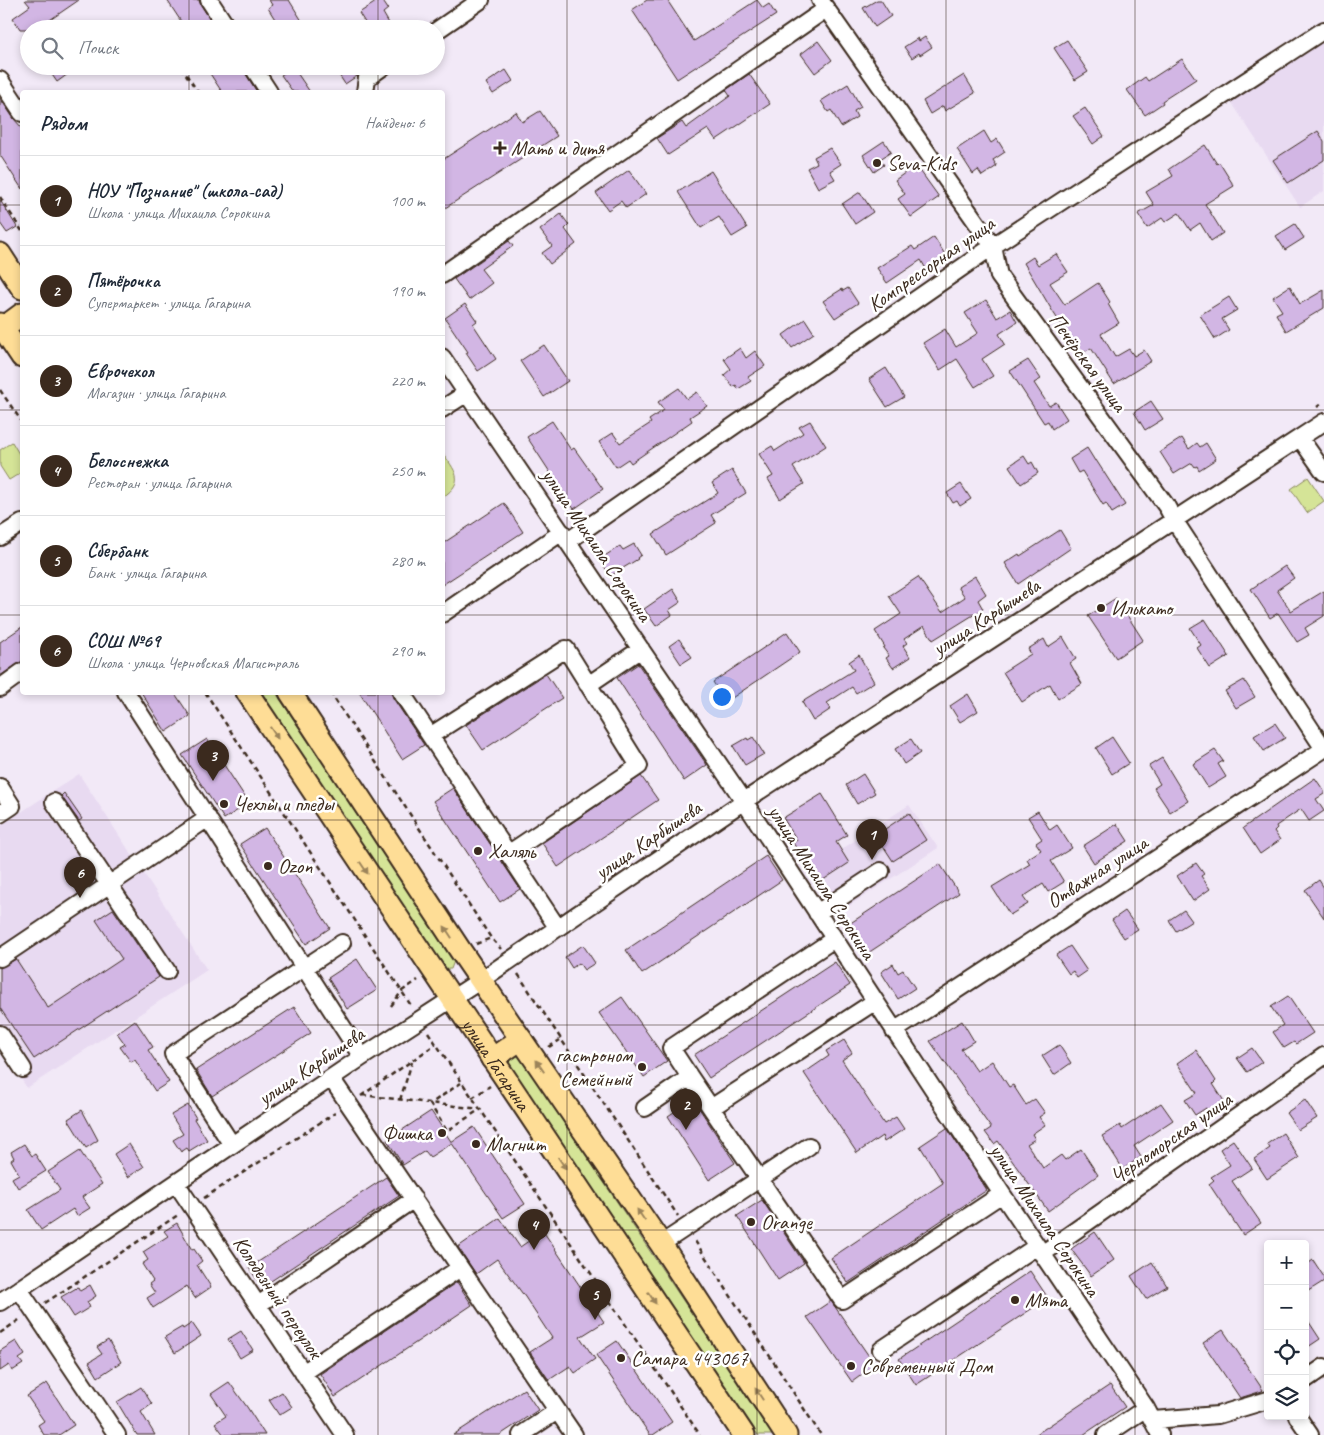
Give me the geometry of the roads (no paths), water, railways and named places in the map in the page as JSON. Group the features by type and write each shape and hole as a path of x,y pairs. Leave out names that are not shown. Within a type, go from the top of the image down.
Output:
{"main road":[{"path":"0,254 19,275"},
{"path":"20,315 1,327 20,354"},
{"name":"улица Гагарина","path":"249,695 744,1435"},
{"name":"улица Гагарина","path":"292,695 786,1435"},
{"path":"492,1059 521,1039"}],"street":[{"path":"210,0 222,20"},
{"path":"445,25 481,0"},
{"path":"445,273 823,4"},
{"name":"Печёрская улица","path":"823,4 993,246 999,276 1167,507 1324,749"},
{"name":"Компрессорная улица","path":"445,612 565,537 993,246 1324,30"},
{"path":"258,75 268,90"},
{"path":"365,90 367,78 371,75"},
{"path":"0,80 20,110"},
{"name":"улица Михаила Сорокина","path":"445,361 744,801 874,1002 1149,1414 1160,1435"},
{"path":"445,408 467,394"},
{"name":"улица Карбышева","path":"0,1302 232,1144 481,980 744,801 1324,422"},
{"path":"1300,438 1324,472"},
{"path":"0,537 20,527"},
{"path":"588,685 641,649"},
{"path":"430,736 566,650 639,766 508,854"},
{"path":"0,688 20,673"},
{"path":"128,695 362,1057"},
{"path":"403,695 557,927"},
{"name":"Отважная улица","path":"894,1031 1324,749"},
{"path":"0,787 6,810"},
{"path":"54,802 167,971"},
{"path":"0,958 208,818"},
{"path":"817,913 881,871"},
{"path":"834,940 672,1048 711,1108 842,1300 1002,1194"},
{"path":"232,1144 173,1054 342,943"},
{"path":"711,1108 874,1002"},
{"path":"0,1034 23,1069"},
{"name":"Черноморская улица","path":"881,1350 1039,1250 1324,1056"},
{"path":"645,1108 690,1076"},
{"path":"331,1078 356,1100 414,1199 574,1435"},
{"path":"660,1244 809,1146"},
{"name":"Колодезный переулок","path":"176,1183 345,1435"},
{"path":"258,1305 414,1199"},
{"path":"303,1373 460,1268"},
{"path":"19,1289 117,1435"},
{"path":"1309,1377 1324,1367"},
{"path":"1106,1435 1149,1414 1218,1415 1264,1401"},
{"path":"521,1435 557,1411"},
{"path":"1300,1420 1310,1435"}],"place":[{"name":"Мать и дитя","path":"500,148"},
{"name":"Seva-Kids","path":"877,163"},
{"name":"Илькато","path":"1101,608"},
{"name":"Еврочехол","path":"213,781"},
{"name":"Чехлы и пледы","path":"224,804"},
{"name":"Халяль","path":"478,851"},
{"name":"НОУ \"Познание\" (школа-сад)","path":"872,860"},
{"name":"Ozon","path":"268,866"},
{"name":"СОШ №69","path":"80,898"},
{"name":"гастроном Семейный","path":"642,1067"},
{"name":"Пятёрочка","path":"686,1130"},
{"name":"Фишка","path":"442,1133"},
{"name":"Магнит","path":"476,1144"},
{"name":"Orange","path":"751,1222"},
{"name":"Белоснежка","path":"534,1250"},
{"name":"Мята","path":"1015,1300"},
{"name":"Сбербанк","path":"595,1320"},
{"name":"Самара 443067","path":"621,1358"},
{"name":"Современный Дом","path":"851,1366"}]}
